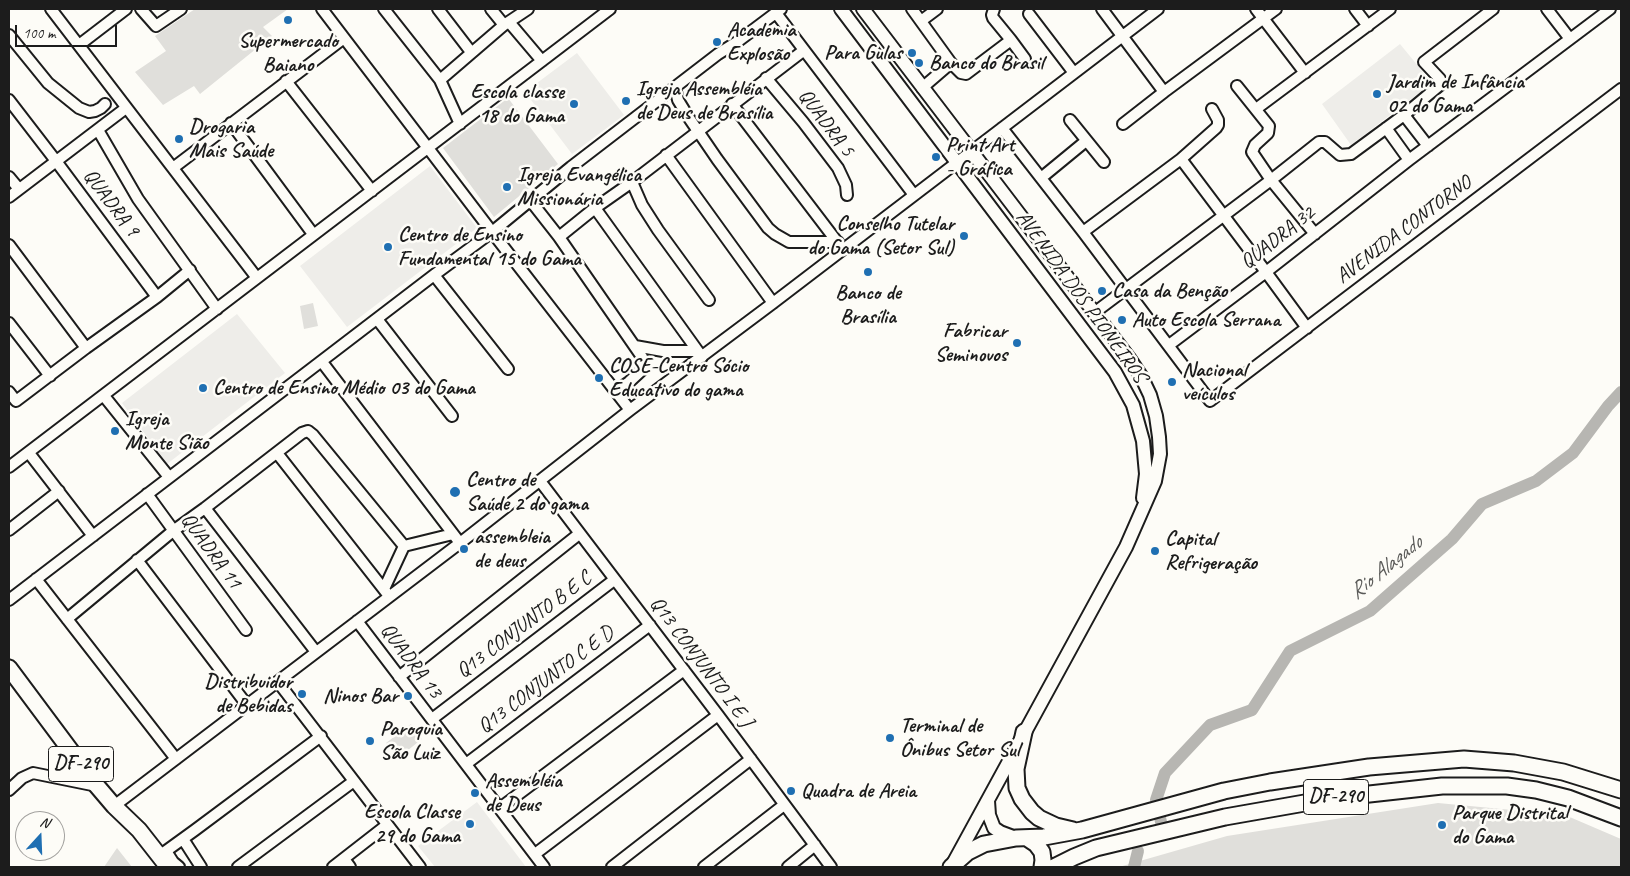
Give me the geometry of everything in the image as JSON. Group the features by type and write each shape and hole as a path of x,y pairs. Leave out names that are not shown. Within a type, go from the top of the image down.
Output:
{"highway":[{"name":"DF-290","path":"9,668 97,786 114,806 139,830 165,861"},
{"path":"1024,732 1016,769 1017,788 1022,799 1032,812 1047,822 1067,829 1082,830"},
{"name":"DF-290","path":"952,866 968,852 984,844 1022,838 1044,837 1082,830 1224,790 1369,767 1464,759 1514,763 1538,766 1586,778 1621,790"},
{"name":"DF-290","path":"1054,867 1096,848 1225,817 1332,798 1433,787 1490,786 1536,790 1568,798 1621,818"},
{"path":"1022,838 1036,844 1042,852 1042,867"}],"main road":[{"name":"AVENIDA DOS PIONEIROS","path":"841,9 1115,372 1133,405 1143,441 1146,474 1142,508"},
{"name":"AVENIDA DOS PIONEIROS","path":"863,9 1036,234 1141,376 1150,395 1156,416 1160,454 1155,481 1142,508"},
{"path":"874,52 892,48 884,65"},
{"path":"1020,245 1032,241 1036,238 1036,234"},
{"path":"1133,405 1144,402 1150,395"},
{"path":"952,866 1126,547 1142,508"},
{"path":"988,799 989,815 994,828 1000,832 1022,838"}],"street":[{"path":"51,9 257,278"},
{"path":"79,45 126,9"},
{"path":"141,9 156,26 181,9"},
{"path":"322,9 630,410"},
{"path":"384,9 440,80 460,124"},
{"path":"438,9 471,52"},
{"path":"491,9 542,61"},
{"path":"440,80 471,52 528,9"},
{"path":"9,467 610,9"},
{"path":"912,9 951,63 961,73 966,74 1011,40"},
{"path":"920,21 937,9"},
{"path":"994,9 992,12 993,18 1025,59"},
{"path":"1102,9 1164,92"},
{"path":"114,806 357,621 386,593 457,538 540,481 700,354 774,303 841,246 914,195 1158,9"},
{"path":"1256,9 1305,73"},
{"path":"1123,124 1276,9"},
{"path":"1355,9 1368,26"},
{"path":"1256,109 1390,9"},
{"path":"1094,313 1319,142 1325,142 1340,155 1351,154 1404,115 1440,84 1440,79 1424,62 1493,9"},
{"path":"1547,9 1570,39"},
{"name":"QUADRA 32","path":"1169,345 1409,160 1610,9"},
{"path":"9,600 378,320 675,87 778,11 803,50 914,195"},
{"path":"1030,11 1074,73"},
{"path":"9,35 48,83 79,108 88,112 95,111 105,104"},
{"path":"173,168 344,38"},
{"path":"559,238 594,208 632,182 803,50"},
{"path":"922,88 951,63"},
{"name":"QUADRA 5","path":"766,78 838,168 846,185 847,195"},
{"path":"286,81 372,190"},
{"path":"1237,86 1269,126 1268,133 1255,145 1252,152 1271,180 1315,234"},
{"path":"675,87 678,100 727,173 768,228 790,242 841,246"},
{"name":"AVENIDA CONTORNO","path":"1169,345 1210,401 1621,89"},
{"name":"QUADRA 9","path":"9,100 157,296"},
{"path":"732,104 841,246"},
{"path":"9,197 126,108"},
{"path":"1083,232 1181,159 1216,128 1218,120 1212,109"},
{"path":"1404,115 1428,146"},
{"path":"1070,120 1104,162"},
{"path":"231,123 314,234"},
{"path":"1002,128 1169,345"},
{"path":"1386,128 1409,160"},
{"path":"98,130 138,199 217,308"},
{"path":"1041,178 1086,141"},
{"path":"666,155 774,303"},
{"path":"1181,159 1306,328"},
{"path":"9,177 19,189"},
{"path":"632,182 642,204 658,230 709,300"},
{"path":"530,200 559,238 642,357 643,369 616,391"},
{"path":"594,208 700,354"},
{"path":"9,245 86,348"},
{"path":"9,392 12,404 190,270"},
{"path":"434,275 508,369"},
{"path":"378,320 452,416"},
{"path":"9,323 50,376"},
{"path":"635,346 663,351 700,354"},
{"path":"322,362 457,538"},
{"path":"104,396 169,477"},
{"path":"67,619 173,531 302,433 308,431 404,546"},
{"path":"29,452 93,536"},
{"path":"277,453 386,593"},
{"name":"Q13 CONJUNTO I E J","path":"540,481 831,867"},
{"path":"9,530 59,491"},
{"name":"QUADRA 11","path":"147,494 246,630"},
{"path":"205,508 316,652"},
{"path":"399,677 579,534"},
{"path":"404,546 457,538"},
{"path":"386,593 404,546"},
{"path":"137,560 247,705"},
{"path":"36,579 176,759"},
{"name":"Q13 CONJUNTO B E C","path":"432,719 614,580"},
{"name":"QUADRA 13","path":"357,621 544,867"},
{"name":"Q13 CONJUNTO C E D","path":"466,764 650,625"},
{"path":"500,808 684,670"},
{"path":"278,682 420,867"},
{"path":"534,854 718,715"},
{"path":"165,861 183,839 321,736"},
{"path":"612,867 751,759"},
{"path":"9,790 22,778 33,773 97,786"},
{"path":"238,867 354,781"},
{"path":"704,867 784,805"},
{"path":"334,867 347,863 387,825"},
{"path":"183,839 201,867"},
{"path":"788,867 814,845"},
{"path":"165,861 173,862 179,867"}],"shaded area":[{"path":"195,9 288,9 263,27 272,36 200,94 194,86 163,105 135,72 166,51 155,36"},
{"name":"Jardim de Infância 02 do Gama","path":"1400,44 1432,83 1351,145 1322,104"},
{"name":"Escola classe 18 do Gama","path":"577,53 624,115 572,154 525,92"},
{"path":"508,98 558,164 494,217 443,148"},
{"name":"Centro de Ensino Fundamental 15 do Gama","path":"430,166 477,228 347,327 300,266"},
{"path":"313,303 318,326 304,329 300,306"},
{"name":"Centro de Ensino Médio 03 do Gama","path":"237,314 285,373 167,464 122,403"},
{"path":"411,724 422,739 398,758 386,743"},
{"name":"Escola Classe 29 do Gama","path":"477,802 526,867 435,867 418,846"},
{"name":"Parque Distrital do Gama","path":"1438,803 1565,815 1621,839 1621,867 1119,867 1227,836"},
{"path":"117,848 132,867 104,867"}],"waterway":[{"name":"Rio Alagado","path":"1161,822 1156,800 1165,773 1210,725 1252,710 1290,651 1370,611 1452,539 1482,504 1536,481 1573,453 1608,406 1621,392"},
{"name":"Rio Alagado","path":"1134,867 1138,851"}],"place":[{"name":"Supermercado Baiano","path":"288,20"},
{"name":"Academia Explosão","path":"717,42"},
{"name":"Para Gulas","path":"912,53"},
{"name":"Banco do Brasil","path":"919,63"},
{"name":"Jardim de Infância 02 do Gama","path":"1377,94"},
{"name":"Igreja Assembléia de Deus de Brasília","path":"626,101"},
{"name":"Escola classe 18 do Gama","path":"574,104"},
{"name":"Drogaria Mais Saúde","path":"179,139"},
{"name":"Print Art - Gráfica","path":"936,157"},
{"name":"Igreja Evangélica Missionária","path":"507,187"},
{"name":"Conselho Tutelar do Gama (Setor Sul)","path":"964,236"},
{"name":"Centro de Ensino Fundamental 15 do Gama","path":"388,247"},
{"name":"Banco de Brasília","path":"868,272"},
{"name":"Casa da Benção","path":"1102,291"},
{"name":"Auto Escola Serrana","path":"1122,320"},
{"name":"Fabricar Seminovos","path":"1017,343"},
{"name":"COSE-Centro Sócio Educativo do gama","path":"599,378"},
{"name":"Nacional veículos","path":"1172,382"},
{"name":"Centro de Ensino Médio 03 do Gama","path":"203,388"},
{"name":"Igreja Monte Sião","path":"115,431"},
{"name":"Centro de Saúde 2 do gama","path":"455,492"},
{"name":"assembleia de deus","path":"464,549"},
{"name":"Capital Refrigeração","path":"1155,551"},
{"name":"Distribuidor de Bebidas","path":"302,694"},
{"name":"Ninos Bar","path":"408,696"},
{"name":"Terminal de Ônibus Setor Sul","path":"890,738"},
{"name":"Paroquia São Luiz","path":"370,741"},
{"name":"Quadra de Areia","path":"791,791"},
{"name":"Assembléia de Deus","path":"475,793"},
{"name":"Escola Classe 29 do Gama","path":"470,824"},
{"name":"Parque Distrital do Gama","path":"1442,825"}]}
